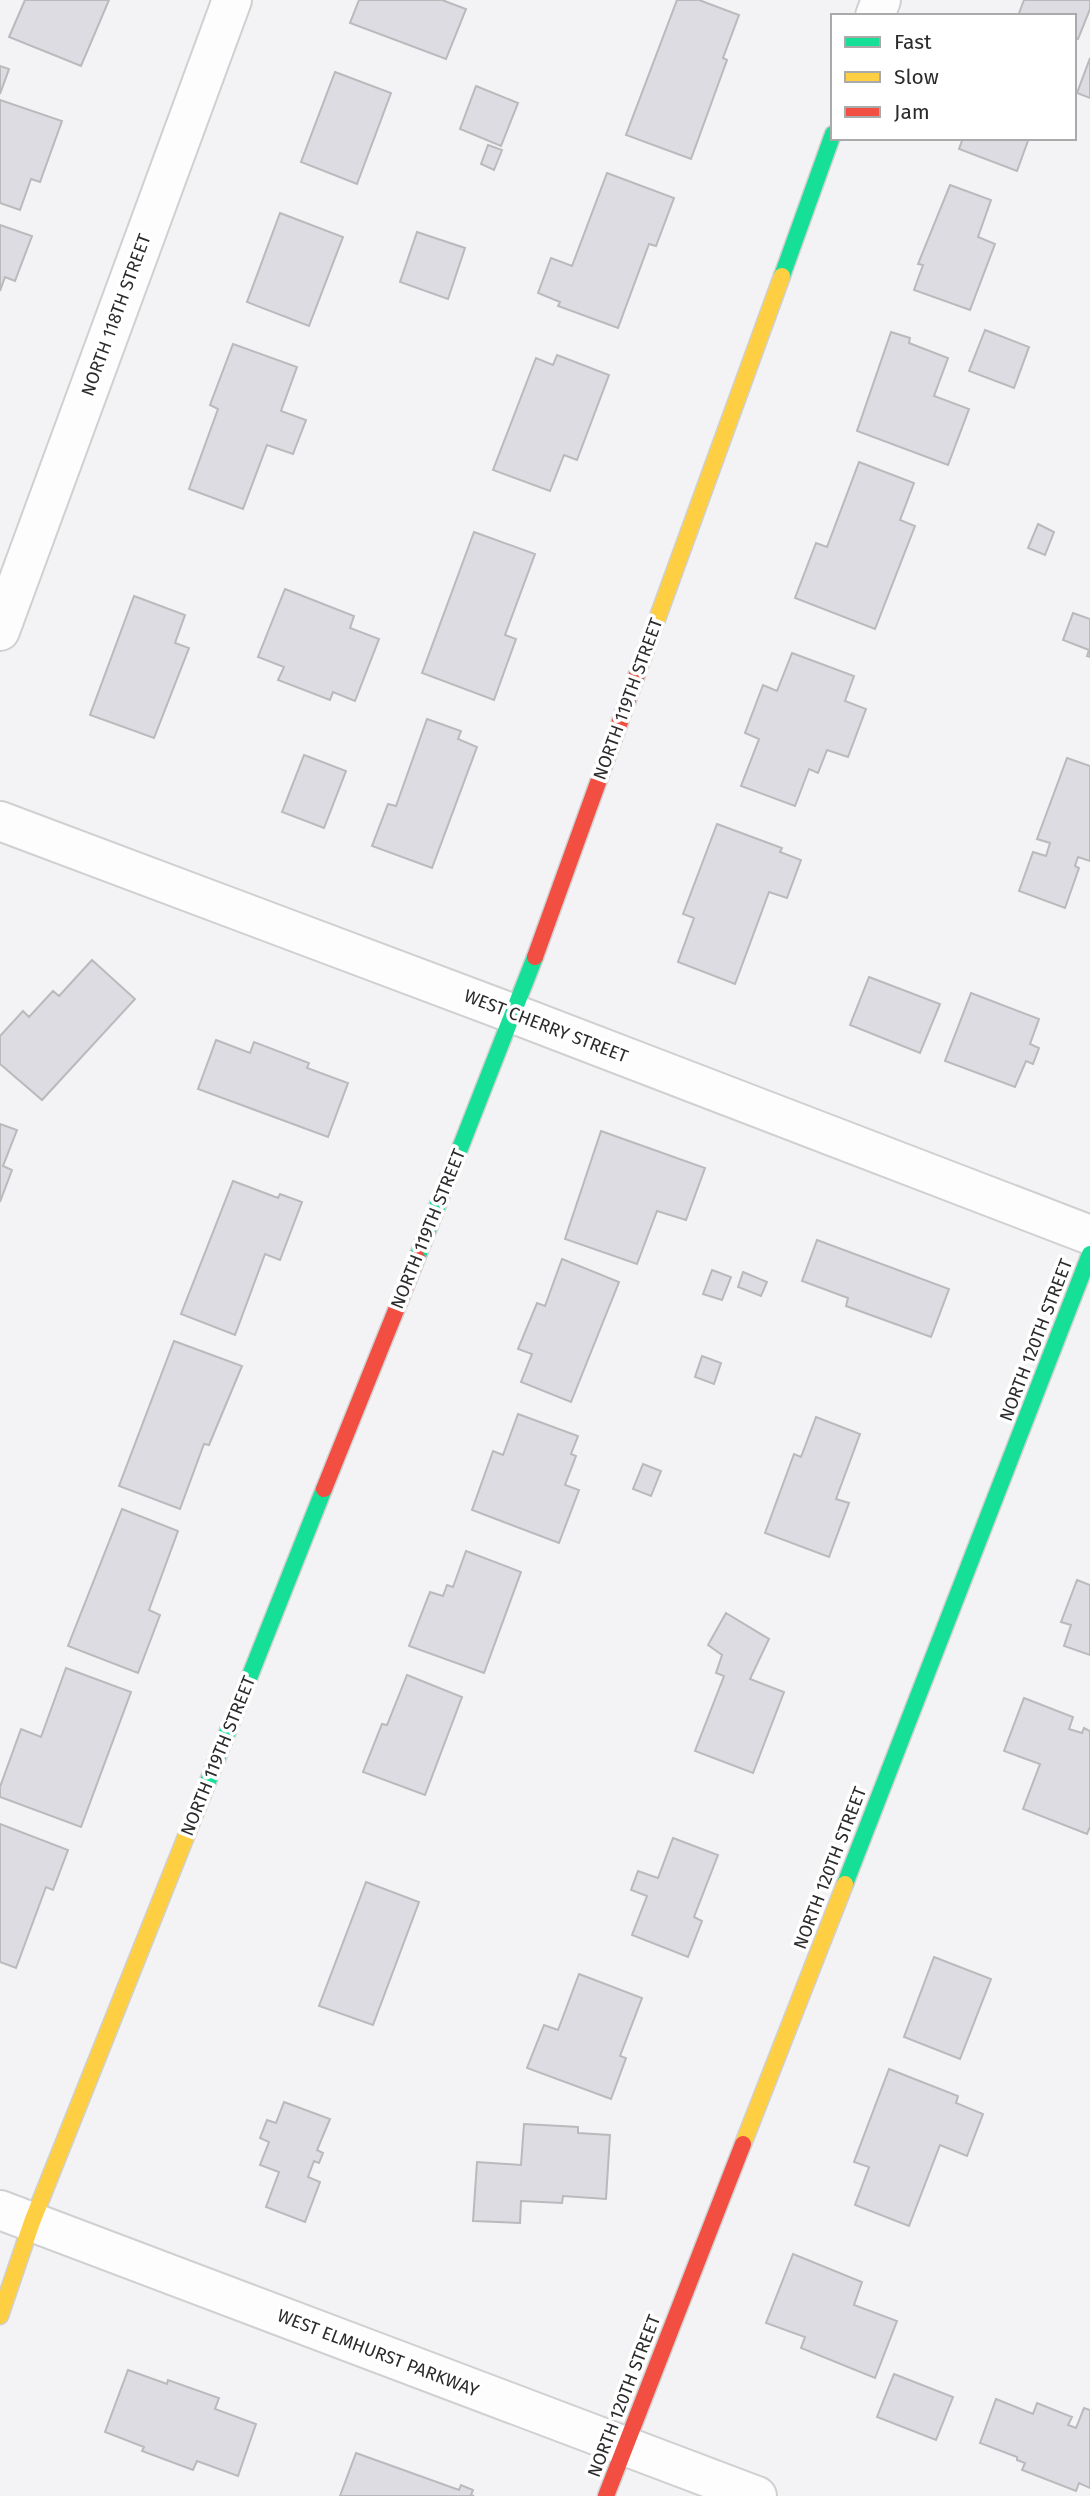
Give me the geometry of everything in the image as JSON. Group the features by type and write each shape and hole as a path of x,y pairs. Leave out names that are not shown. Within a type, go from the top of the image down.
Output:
{"street":[{"name":"NORTH 118TH STREET","path":"0,631 232,0"},
{"name":"NORTH 119TH STREET","path":"0,2316 16,2216 514,1014 831,140"},
{"name":"WEST CHERRY STREET","path":"0,821 1090,1235"},
{"name":"NORTH 120TH STREET","path":"606,2496 1090,1254"},
{"name":"WEST ELMHURST PARKWAY","path":"16,2216 757,2496"}],"building":[{"path":"25,0 109,0 81,66 9,37"},
{"path":"359,0 442,0 466,9 446,59 350,23"},
{"path":"677,0 699,0 739,15 723,58 727,60 691,159 626,135"},
{"path":"1024,0 1090,0 1090,9 1078,39 1076,14 1019,14"},
{"path":"1090,58 1090,98 1077,93"},
{"path":"0,66 9,69 0,94"},
{"path":"335,72 391,93 357,184 301,162"},
{"path":"476,86 518,103 501,146 460,129"},
{"path":"0,100 62,121 40,182 31,179 20,210 0,203"},
{"path":"962,140 1028,140 1017,171 959,149"},
{"path":"488,145 502,150 494,170 481,164"},
{"path":"607,173 674,198 656,246 649,244 618,328 558,306 560,302 538,293 551,258 572,266"},
{"path":"950,185 991,200 978,237 995,244 970,310 914,290 923,265 918,264"},
{"path":"280,213 343,237 309,326 247,302"},
{"path":"0,225 32,236 15,281 5,277 0,291"},
{"path":"417,232 465,248 448,299 400,282"},
{"path":"985,330 1029,347 1014,388 969,371"},
{"path":"891,332 910,338 909,343 948,358 934,396 969,409 948,465 857,431"},
{"path":"233,344 297,367 281,411 306,420 293,454 267,445 243,509 189,489 218,409 210,405"},
{"path":"557,355 609,375 577,460 564,455 550,491 493,470 536,358 553,365"},
{"path":"859,462 914,483 900,520 915,526 875,629 795,598 816,543 827,547"},
{"path":"1038,524 1054,532 1045,555 1028,548"},
{"path":"474,532 535,554 505,635 516,639 494,700 422,673"},
{"path":"285,589 354,616 350,628 379,639 355,701 333,692 330,700 278,680 284,667 258,657"},
{"path":"134,596 185,615 175,643 189,648 154,738 90,715"},
{"path":"1073,613 1090,619 1090,657 1087,656 1089,650 1063,640"},
{"path":"792,653 854,676 845,701 866,709 848,757 827,750 818,773 809,769 795,806 741,786 759,739 745,733 763,685 777,691"},
{"path":"427,719 461,731 458,739 477,747 432,868 372,846 388,804 396,806"},
{"path":"304,755 346,771 324,828 282,812"},
{"path":"1067,758 1090,766 1090,861 1078,857 1075,866 1079,868 1065,908 1019,891 1033,852 1046,856 1050,843 1037,839"},
{"path":"717,824 782,848 780,852 801,860 787,898 769,892 735,984 678,962 694,918 683,914"},
{"path":"92,960 135,999 42,1100 0,1064 0,1036 23,1011 29,1017 53,991 59,996"},
{"path":"869,977 940,1004 920,1053 850,1025"},
{"path":"971,993 1039,1019 1030,1044 1039,1048 1033,1064 1026,1061 1015,1087 945,1061"},
{"path":"216,1040 250,1053 254,1042 309,1063 307,1068 348,1083 328,1137 198,1089"},
{"path":"0,1124 17,1130 3,1166 12,1170 0,1202"},
{"path":"601,1131 705,1168 686,1220 657,1211 637,1264 565,1239"},
{"path":"233,1181 278,1198 280,1194 302,1202 280,1260 265,1254 235,1335 181,1314"},
{"path":"817,1240 949,1289 931,1337 846,1306 848,1298 802,1281"},
{"path":"562,1259 619,1282 571,1402 521,1382 532,1354 518,1349 537,1303 545,1306"},
{"path":"712,1270 731,1277 722,1300 703,1294"},
{"path":"743,1272 767,1282 761,1296 738,1287"},
{"path":"174,1341 242,1366 209,1445 204,1444 180,1509 119,1486"},
{"path":"702,1356 721,1363 714,1384 695,1377"},
{"path":"518,1414 578,1436 571,1454 576,1456 565,1485 579,1490 559,1543 472,1510 493,1451 503,1455"},
{"path":"816,1417 860,1434 836,1499 849,1503 829,1557 765,1533 794,1454 801,1457"},
{"path":"643,1464 661,1471 651,1496 633,1489"},
{"path":"122,1509 178,1531 149,1610 160,1615 138,1673 68,1646"},
{"path":"466,1551 521,1572 484,1673 409,1646 430,1592 443,1596 447,1585 453,1587"},
{"path":"1077,1580 1090,1585 1090,1655 1064,1646 1071,1625 1061,1622"},
{"path":"726,1613 769,1639 750,1679 784,1692 753,1773 695,1751 724,1676 716,1673 722,1655 708,1645"},
{"path":"66,1668 131,1692 81,1827 0,1797 0,1787 21,1729 41,1737"},
{"path":"407,1675 462,1697 425,1795 363,1772 382,1724 387,1725"},
{"path":"1024,1698 1073,1717 1069,1729 1082,1733 1084,1728 1090,1731 1090,1827 1087,1834 1023,1809 1040,1764 1004,1751"},
{"path":"0,1824 68,1850 53,1890 46,1887 16,1968 0,1962"},
{"path":"673,1838 718,1855 694,1917 702,1921 688,1957 632,1935 647,1896 631,1890 638,1871 658,1878"},
{"path":"366,1882 419,1902 373,2025 319,2006"},
{"path":"934,1957 991,1979 960,2059 904,2037"},
{"path":"579,1974 642,1998 620,2056 626,2058 611,2099 527,2068 544,2025 558,2030"},
{"path":"889,2069 958,2096 956,2103 983,2114 967,2156 940,2145 909,2226 855,2205 869,2167 854,2162"},
{"path":"284,2102 330,2119 317,2150 323,2153 319,2163 314,2161 308,2177 320,2182 305,2222 266,2207 279,2172 260,2165 269,2142 260,2138 267,2120 276,2123"},
{"path":"524,2124 578,2127 578,2133 610,2135 606,2199 563,2196 562,2203 521,2201 520,2223 473,2221 477,2162 521,2165"},
{"path":"793,2254 862,2282 854,2305 897,2321 875,2378 801,2348 805,2337 766,2323"},
{"path":"128,2370 167,2384 168,2380 219,2398 215,2409 256,2424 238,2476 197,2461 193,2470 142,2451 144,2447 105,2432"},
{"path":"894,2374 953,2397 936,2440 877,2417"},
{"path":"996,2399 1033,2414 1037,2403 1072,2417 1068,2425 1076,2428 1084,2408 1090,2410 1090,2488 1079,2483 1076,2491 1022,2470 1025,2463 1017,2460 1017,2457 980,2443"},
{"path":"356,2453 459,2490 461,2485 473,2490 471,2495 474,2496 340,2496"}],"traffic: fast":[{"path":"782,276 831,140"},
{"path":"417,1258 535,957"},
{"path":"845,1884 1090,1254"},
{"path":"203,1794 324,1489"}],"traffic: slow":[{"path":"648,644 782,276"},
{"path":"0,2316 32,2222 203,1794"},
{"path":"743,2144 845,1884"}],"traffic: jam":[{"path":"535,957 648,644"},
{"path":"324,1489 417,1258"},
{"path":"606,2496 743,2144"}]}
